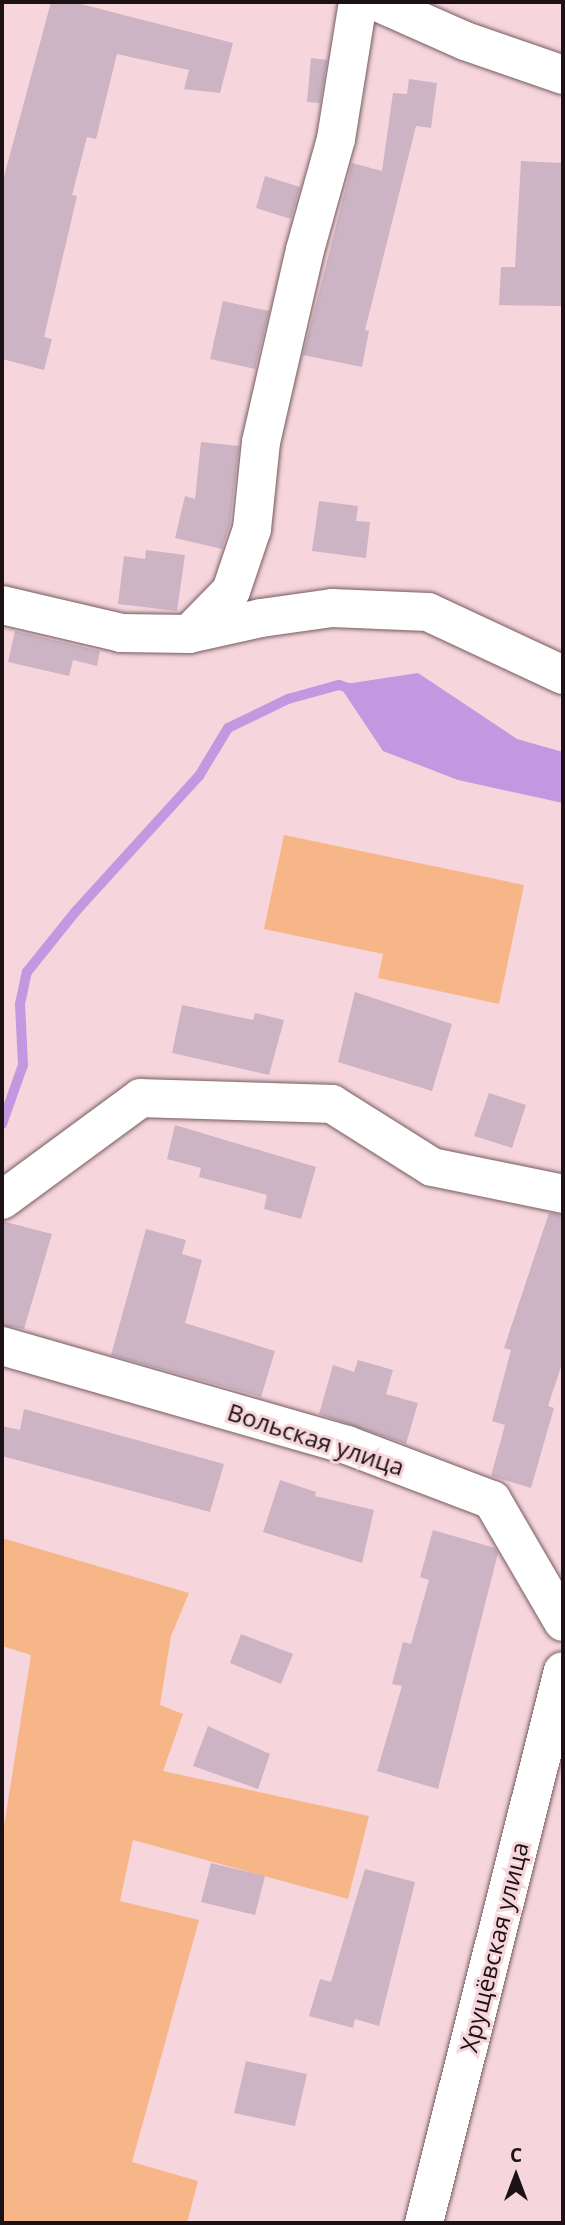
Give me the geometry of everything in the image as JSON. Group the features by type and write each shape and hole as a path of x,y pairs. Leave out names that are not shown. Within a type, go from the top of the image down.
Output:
{"street":[{"path":"188,635 231,592 252,529 261,442 305,250 337,139 358,2"},
{"path":"377,2 465,41 563,75"},
{"path":"2,605 121,633 188,635 261,618 332,608 417,611 465,627 563,676"},
{"path":"2,1200 141,1098 332,1104 432,1167 563,1194"},
{"name":"Вольская улица","path":"2,1346 346,1445 492,1500 563,1622"},
{"name":"Хрущёвская улица","path":"424,2223 563,1671"}],"shaded area":[{"path":"418,673 517,739 563,752 563,803 458,780 383,751 339,685"},
{"path":"284,835 524,885 499,1004 378,978 383,954 264,929"},
{"path":"2,1538 189,1593 171,1636 160,1705 183,1714 163,1771 369,1816 348,1899 133,1840 120,1901 199,1920 132,2162 198,2181 187,2223 2,2223 2,1839 31,1655 2,1646"}],"building":[{"path":"51,2 73,2 233,43 220,93 184,89 189,70 117,54 96,139 87,137 72,195 77,196 44,337 52,339 44,370 2,359 2,184"},
{"path":"311,58 327,60 320,103 307,102"},
{"path":"409,79 437,83 431,128 416,126 365,330 369,331 362,367 303,355 352,163 382,171 393,93 407,94"},
{"path":"521,161 563,163 563,306 499,305 501,267 515,267"},
{"path":"265,176 300,187 291,219 256,208"},
{"path":"223,301 269,311 255,369 210,359"},
{"path":"201,442 239,446 230,524 222,549 175,538 185,496 195,499"},
{"path":"319,501 358,506 356,521 370,522 366,558 312,551"},
{"path":"146,550 185,555 177,611 118,604 124,556 145,559"},
{"path":"15,631 100,651 97,666 73,660 69,676 8,662"},
{"path":"355,992 452,1024 432,1091 338,1062"},
{"path":"182,1005 253,1020 255,1013 284,1020 269,1075 172,1053"},
{"path":"489,1093 526,1105 512,1148 474,1136"},
{"path":"175,1125 316,1167 301,1219 264,1209 267,1195 199,1177 201,1168 167,1159"},
{"path":"549,1213 563,1215 563,1361 548,1406 554,1408 531,1488 491,1476 505,1425 492,1421 511,1350 504,1348"},
{"path":"2,1221 52,1234 24,1329 2,1325"},
{"path":"146,1229 186,1240 182,1254 202,1260 185,1323 275,1351 261,1397 111,1355"},
{"path":"358,1360 393,1370 386,1394 418,1403 406,1444 319,1414 333,1365 354,1372"},
{"path":"24,1409 224,1464 210,1512 2,1456 2,1426 20,1430"},
{"path":"280,1480 316,1492 315,1496 374,1510 362,1563 263,1532"},
{"path":"433,1530 495,1548 498,1553 438,1789 377,1771 402,1686 392,1684 403,1642 411,1644 429,1580 420,1577"},
{"path":"241,1634 293,1654 281,1684 230,1663"},
{"path":"208,1726 270,1754 258,1789 193,1766"},
{"path":"211,1863 265,1876 255,1915 201,1902"},
{"path":"365,1869 415,1882 379,2026 355,2019 353,2028 309,2016 320,1979 331,1982"},
{"path":"246,2061 307,2074 295,2126 234,2113"}],"waterway":[{"path":"2,1124 23,1065 20,1004 27,972 76,911 199,776 228,728 288,699 339,685 351,689"}]}
